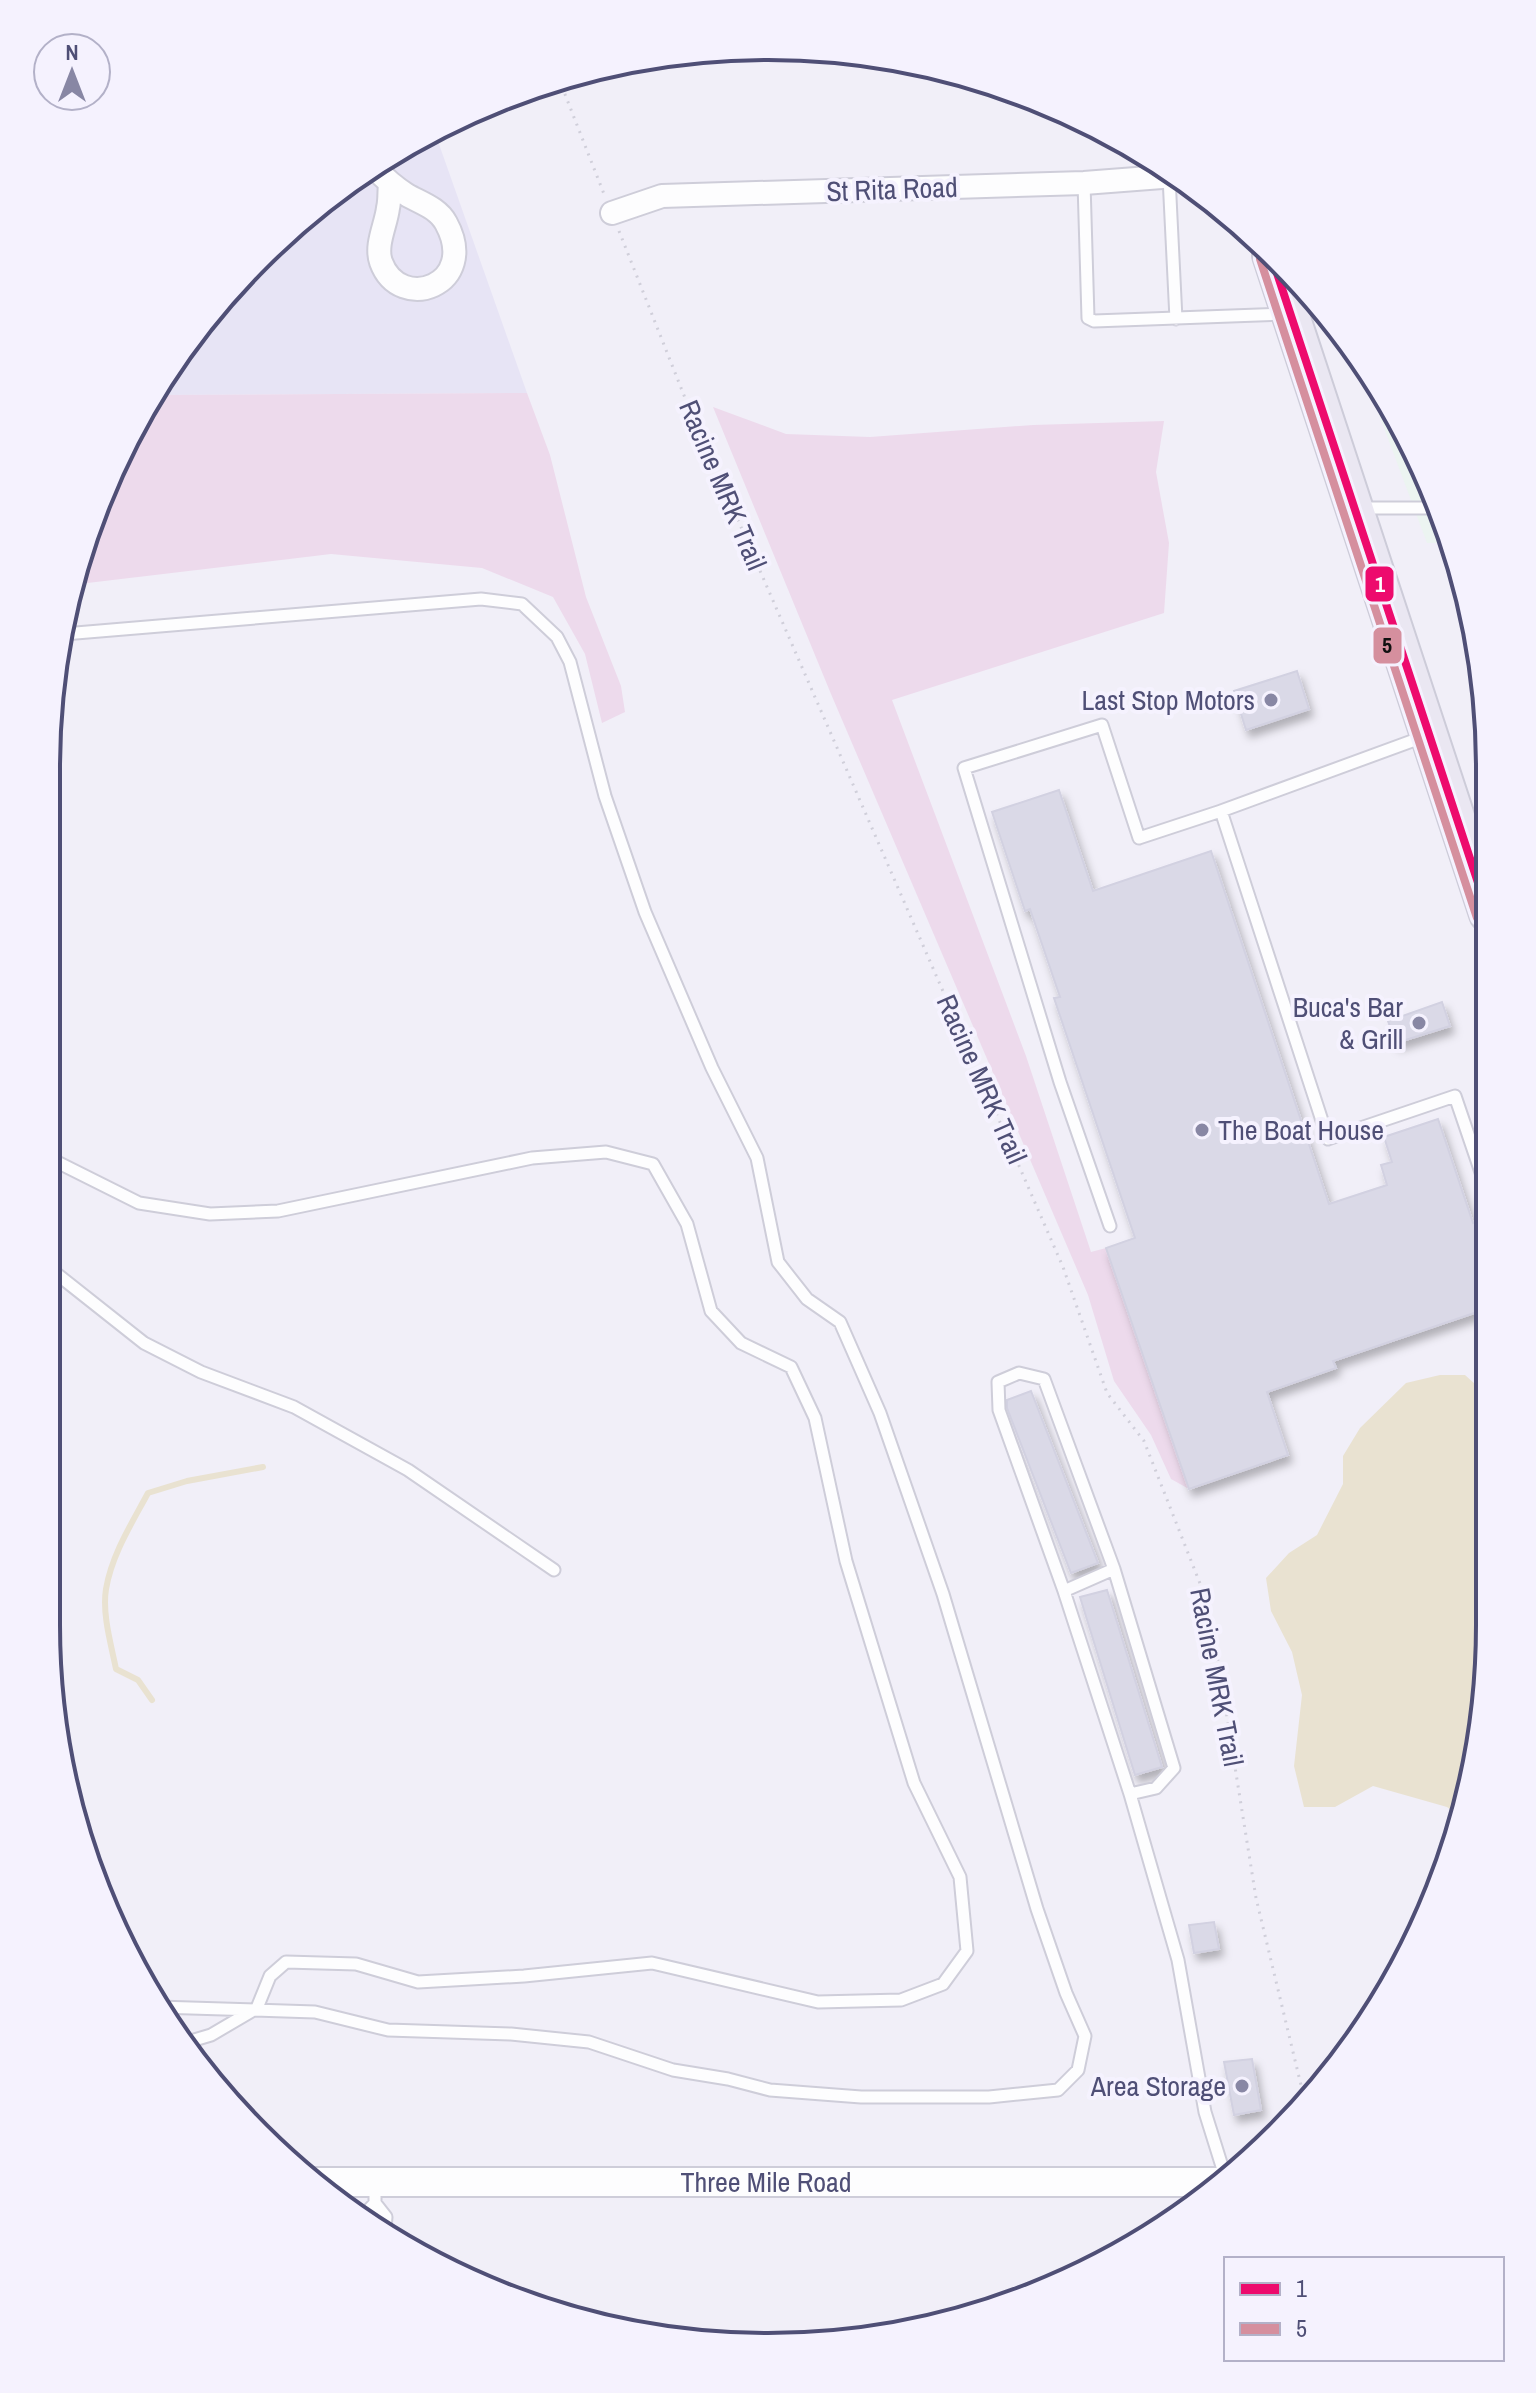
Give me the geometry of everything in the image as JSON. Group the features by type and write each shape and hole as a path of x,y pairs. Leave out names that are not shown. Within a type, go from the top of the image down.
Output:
{"main road":[{"path":"1279,278 1476,878"}],"street":[{"path":"382,175 431,207 445,221 453,239 454,258 446,277 429,289 413,289 393,279 381,262 380,243 389,205 382,175"},
{"name":"St Rita Road","path":"612,213 662,196 1084,183 1158,177"},
{"name":"Three Mile Road","path":"335,2185 375,2192 1205,2182"}],"lane":[{"path":"1084,183 1088,318 1094,321 1291,314"},
{"path":"1172,187 1176,319"},
{"path":"1354,508 1426,508"},
{"path":"73,633 481,599 522,604 557,637 570,662 605,796 645,912 712,1068 757,1158 778,1262 807,1299 840,1322 880,1413 943,1594 1037,1909 1066,1993 1085,2036 1078,2070 1058,2090 989,2097 861,2097 770,2090 673,2070 589,2042 511,2034 388,2030 315,2012 172,2007"},
{"path":"1110,1226 1060,1082 964,768 1102,725 1139,838 1429,735"},
{"path":"1221,811 1328,1139 1455,1096 1476,1158"},
{"path":"60,1164 139,1203 210,1214 278,1211 532,1158 606,1152 653,1164 687,1224 711,1311 741,1343 791,1367 815,1418 846,1561 914,1783 960,1877 967,1951 943,1984 901,2000 818,2002 652,1963 524,1976 418,1982 356,1964 286,1962 270,1976 257,2008 211,2035 195,2040"},
{"path":"60,1276 144,1343 201,1372 294,1407 396,1463 554,1570"},
{"path":"1130,1794 1156,1788 1174,1768 1114,1569 1044,1379 1019,1373 998,1382 999,1410 1064,1591 1130,1794 1178,1960 1205,2112 1222,2168"},
{"path":"1064,1591 1114,1569"},
{"path":"367,2208 375,2192"},
{"path":"375,2192 386,2221"}],"path":[{"name":"Racine MRK Trail","path":"564,91 687,403 1063,1267 1107,1393 1144,1441 1197,1573 1218,1661 1256,1898 1302,2090"}],"shaded area":[{"path":"438,142 527,393 167,395 206,337 267,267 337,206 375,179"},
{"path":"527,393 550,455 586,597 621,686 625,712 602,723 585,654 553,597 482,568 331,554 85,583 114,497 167,395"},
{"path":"1375,405 1403,455 1439,543 1427,543"},
{"path":"713,407 786,434 870,437 1033,425 1164,421 1156,472 1169,543 1164,613 892,700 1026,1056 1091,1252 1106,1248 1189,1489 1171,1479 1151,1435 1114,1381 1088,1295 831,694"},
{"path":"1440,1375 1465,1375 1476,1385 1474,1671 1470,1717 1452,1808 1373,1786 1335,1807 1304,1807 1294,1766 1302,1695 1292,1652 1271,1611 1266,1578 1289,1553 1317,1535 1343,1484 1343,1456 1360,1428 1406,1383"}],"building":[{"name":"Last Stop Motors","path":"1297,671 1309,709 1246,730 1234,691"},
{"path":"1059,790 1093,891 1211,851 1329,1204 1387,1185 1381,1165 1392,1162 1384,1137 1438,1119 1473,1223 1476,1222 1476,1312 1333,1361 1336,1368 1267,1392 1288,1455 1189,1489 1106,1248 1135,1238 1054,998 1060,997 1030,909 1025,911 992,812"},
{"name":"Buca's Bar & Grill","path":"1442,1002 1450,1026 1396,1043 1388,1021"},
{"path":"1031,1391 1098,1563 1071,1573 1007,1408 1007,1400"},
{"path":"1107,1590 1162,1767 1135,1775 1080,1597"},
{"path":"1214,1922 1219,1949 1194,1953 1189,1925"},
{"name":"Area Storage","path":"1252,2059 1261,2110 1234,2115 1224,2062"}],"waterway":[{"path":"152,1700 138,1680 116,1669 108,1629 106,1589 123,1539 148,1493 187,1481 263,1467"}],"transit line":[{"name":"5","path":"1260,259 1476,915"},
{"name":"1","path":"1278,277 1476,877"}],"place":[{"name":"Last Stop Motors","path":"1271,700"},
{"name":"Buca's Bar & Grill","path":"1419,1023"},
{"name":"The Boat House","path":"1202,1130"},
{"name":"Area Storage","path":"1242,2086"}]}
